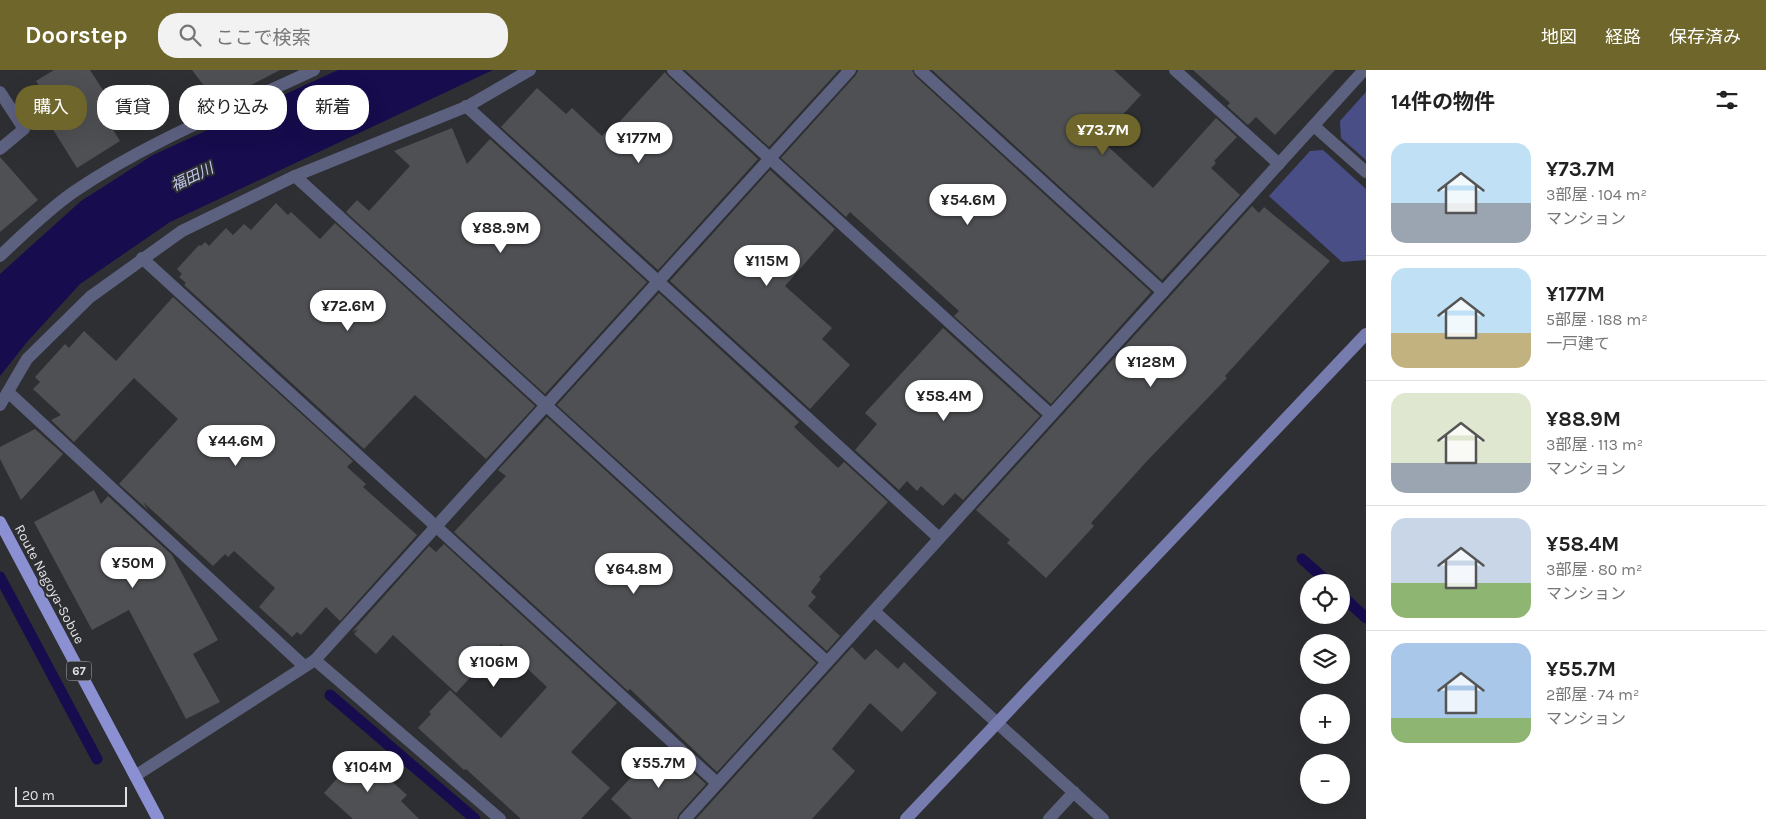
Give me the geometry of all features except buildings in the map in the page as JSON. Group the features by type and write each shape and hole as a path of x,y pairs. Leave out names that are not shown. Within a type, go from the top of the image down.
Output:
{"main road":[{"name":"Route Nagoya-Sobue","path":"0,522 135,776 154,817"}],"street":[{"path":"0,256 23,234 82,186 149,147 314,70"},
{"path":"0,405 28,359 83,304 142,258 182,232 295,176 466,106 530,70"},
{"path":"673,70 1051,415"},
{"path":"135,776 309,663 850,70"},
{"path":"920,70 1163,292"},
{"path":"1175,70 1278,164"},
{"path":"684,819 1364,70"},
{"path":"0,92 24,129 0,149"},
{"path":"466,106 939,538"},
{"path":"1314,126 1366,172"},
{"path":"295,176 827,662"},
{"path":"142,258 717,783"},
{"path":"906,819 1366,334"},
{"path":"8,392 309,663 500,819"},
{"path":"874,611 1103,819"},
{"path":"1049,819 1074,792"}],"shaded area":[{"path":"1366,92 1366,160 1341,138 1340,121"},
{"path":"1323,150 1366,189 1366,260 1342,262 1269,196 1310,151"}],"water":[{"path":"338,70 493,70 369,128 369,85 305,85"},
{"name":"福田川","path":"297,89 297,130 366,130 170,222 80,284 27,342 0,376 0,274 81,201 153,155 207,130 287,130 287,93"}],"waterway":[{"path":"1302,559 1319,574"},
{"path":"0,577 97,759"},
{"path":"1350,603 1366,618"},
{"path":"330,695 475,819"}]}
